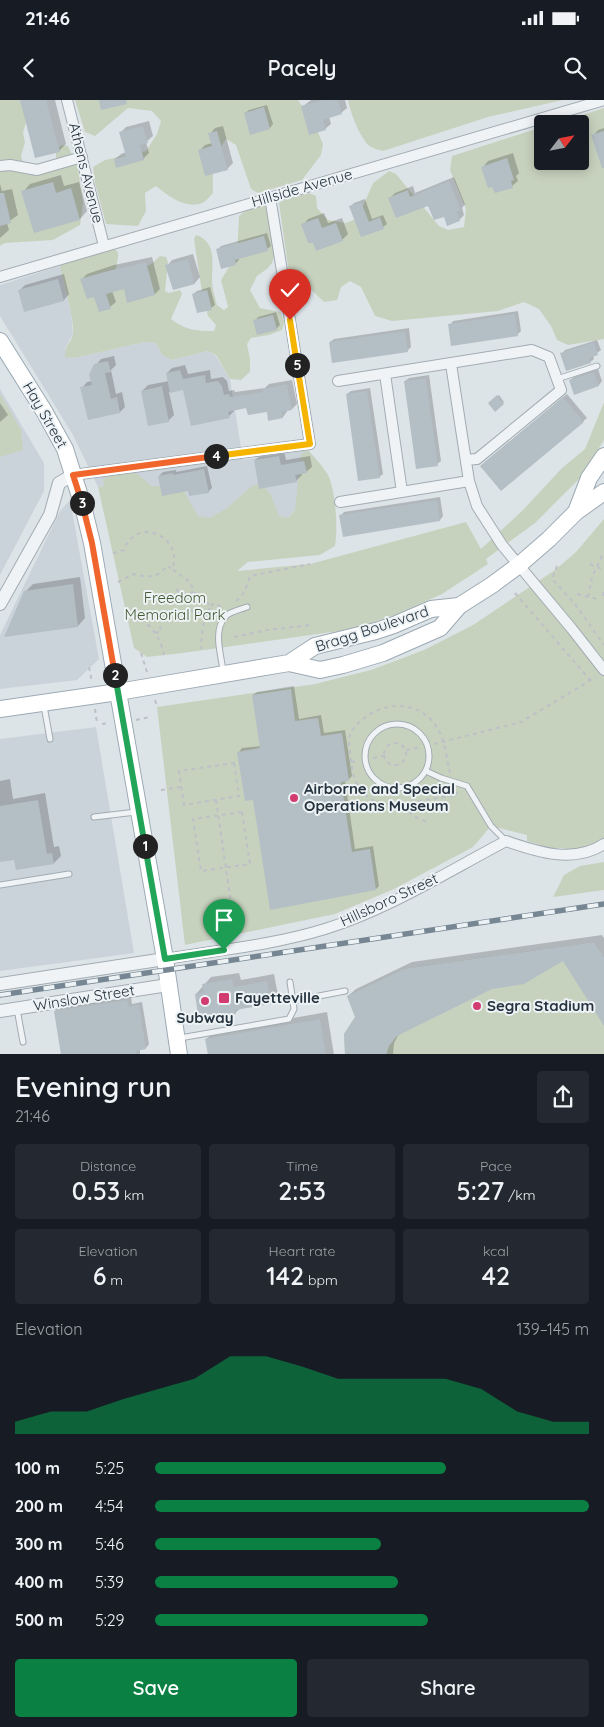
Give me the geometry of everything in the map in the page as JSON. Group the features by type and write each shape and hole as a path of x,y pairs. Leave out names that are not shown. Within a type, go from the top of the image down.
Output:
{"main road":[{"name":"Hay Street","path":"0,341 44,410 65,449 92,543 165,959 178,1046"},
{"name":"Bragg Boulevard","path":"576,512 589,478 604,456"},
{"name":"Bragg Boulevard","path":"0,709 118,692 289,663 320,670 363,659 402,645 440,628 459,606 519,565 576,512 604,492"},
{"name":"Bragg Boulevard","path":"289,663 315,646 376,631 431,609 459,606"}],"street":[{"name":"Athens Avenue","path":"67,100 104,246"},
{"name":"Hillside Avenue","path":"0,277 604,100"},
{"path":"0,166 10,164 37,170 82,157"},
{"path":"0,604 50,515 59,483 73,475 310,444 270,197"},
{"path":"338,381 532,350 549,357 560,390 477,459 466,460"},
{"path":"451,364 469,481 477,506 502,545 572,629 600,673"},
{"path":"385,374 402,492"},
{"path":"340,502 469,481"},
{"path":"506,841 534,851 575,855 590,851 604,844"},
{"name":"Hillsboro Street","path":"165,959 282,940 325,929 348,921 412,892 506,841"},
{"name":"Winslow Street","path":"0,984 165,959"},
{"name":"Winslow Street","path":"0,1011 168,985"}],"lane":[{"path":"557,379 597,366"},
{"path":"224,674 219,644 219,629 225,617 247,607"},
{"path":"44,702 50,739"},
{"path":"390,724 410,726 421,734 428,745 430,758 426,771 418,781 406,787 392,788 379,782 374,778 367,766 365,753 369,740 378,730 390,724"},
{"path":"426,771 467,786 491,826 506,841"},
{"path":"94,817 139,812"},
{"path":"0,885 69,874"},
{"path":"178,1046 289,1019 294,1009 290,982"},
{"path":"293,1001 345,991"},
{"path":"17,1009 23,1042"}],"path":[{"path":"113,553 124,550 132,536 141,532 152,532 162,536 170,544 174,553 172,569"},
{"path":"588,597 589,586 604,552"},
{"path":"232,604 240,598 247,588 250,576 310,564"},
{"path":"590,564 604,570"},
{"path":"118,582 134,574 143,577 153,577 162,572 167,566 190,582 194,592 211,606"},
{"path":"557,566 552,579 575,604 604,645"},
{"path":"176,590 181,594 194,592"},
{"path":"603,596 604,590"},
{"path":"515,592 590,680"},
{"path":"577,594 597,599"},
{"path":"201,649 202,627 211,606 214,603 222,608 227,606"},
{"path":"190,610 206,615"},
{"path":"144,621 152,612"},
{"path":"125,617 135,617 144,621 161,642 164,655"},
{"path":"234,637 267,630 312,625"},
{"path":"155,633 161,631 160,626"},
{"path":"434,744 521,722 600,673"},
{"path":"450,773 440,732 435,724 424,714 402,706 386,707 368,714 355,726 350,735 351,762 357,786 362,793 377,802 385,805 406,804 457,795 455,789"},
{"path":"384,756 386,748 391,743 399,743 406,750"},
{"path":"406,750 421,747"},
{"path":"384,756 390,763 396,764 405,758 406,750"},
{"path":"373,758 384,756"},
{"path":"351,762 359,761"},
{"path":"234,763 238,796 216,800 184,804 179,771 234,763"},
{"path":"161,790 181,786"},
{"path":"216,800 236,937"},
{"path":"406,804 412,816 427,822"},
{"path":"242,812 250,864 226,867 200,871 193,819 242,812"}],"shaded area":[{"path":"60,266 71,313 73,334 65,349 66,356 74,358 145,342 156,343 162,355 172,360 207,351 215,355 230,379 243,460 308,450 328,475 333,491 295,510 288,518 165,528 116,485 98,487 73,435 0,316 0,285"},
{"path":"0,389 44,463 44,491 0,575"},
{"path":"70,500 99,659 77,680 0,689 0,635 60,511"},
{"path":"96,727 134,953 0,971 0,739"}],"green space":[{"path":"0,100 39,100 28,115 23,133 25,142 21,156 26,171 35,175 50,172 56,159 56,149 62,145 68,146 78,169 83,202 80,225 53,240 5,243 0,246"},
{"path":"75,100 298,100 315,125 323,144 321,155 302,180 258,193 251,189 236,145 226,139 215,159 213,193 204,202 191,205 185,204 172,198 156,186 145,193 146,211 138,226 106,224 95,183 93,167 105,160 146,151 157,134 161,121 152,111 128,108 95,136 85,132"},
{"path":"348,100 563,100 488,117 383,151 371,147 363,139 351,112"},
{"path":"604,108 604,339 568,345 557,340 551,326 539,309 524,302 498,311 392,321 375,316 361,287 350,281 341,287 337,300 324,302 302,281 289,273 279,203 283,200 309,193 316,196 317,208 328,220 346,223 358,218 373,183 389,171 396,174 439,226 448,230 464,227 466,209 450,170 452,156 534,130 534,170 589,170 589,115 583,115"},
{"path":"262,204 267,205 275,253 272,263 257,276 250,290 260,308 280,312 284,322 282,330 269,335 251,338 247,344 250,372 241,380 230,379 216,355 207,351 172,360 162,355 156,343 145,342 74,358 65,357 73,334 71,311 60,266 66,260 107,249 114,249 118,252 115,275 150,265 160,256 166,257 168,262 165,291 169,293 180,290 182,294 171,319 191,329 214,331 216,325 208,316 201,286 194,239 196,235 203,238 210,248 214,292 217,305 224,310 228,307 221,280 237,254 239,216 246,210"},
{"path":"0,394 21,430 23,450 0,457"},
{"name":"Freedom Memorial Park","path":"604,402 604,440 581,477 535,523 486,559 488,564 442,594 395,615 353,629 147,657 134,648 98,487 104,486 103,479 131,472 140,476 152,486 181,486 198,516 210,518 227,508 252,486 262,483 271,495 279,516 288,518 295,510 301,454 308,450 324,468 331,482 336,510 335,546 320,555 248,562 237,571 310,564 466,522 481,549 523,510 562,468 585,449"},
{"path":"604,519 604,841 575,855 564,848 550,848 527,841 527,835 491,826 473,847 394,889 335,914 185,945 157,707 315,684 371,670 424,650 473,625 555,570 576,552"},
{"path":"604,862 604,890 553,897 564,875 580,866"},
{"name":"Segra Stadium","path":"594,942 604,957 604,1054 345,1054 344,1034 355,1017 347,996 403,969"}],"building":[{"path":"20,100 46,100 60,152 35,158"},
{"path":"99,100 126,100 127,104 101,110"},
{"path":"322,100 338,100 342,114 323,120 326,130 309,135 301,106"},
{"path":"264,107 270,129 250,135 244,113"},
{"path":"143,126 148,143 140,145 144,160 116,168 114,159 126,156 119,132"},
{"path":"217,131 228,170 205,176 198,150 212,146 208,133"},
{"path":"604,131 604,168 602,168 591,135"},
{"path":"507,158 514,180 511,181 513,188 495,193 492,187 488,188 481,167"},
{"path":"449,181 461,210 457,212 460,221 447,226 444,217 434,220 428,206 396,218 388,198 408,190 410,197"},
{"path":"53,182 56,193 71,188 80,220 34,233 21,191"},
{"path":"0,193 4,193 11,223 0,226"},
{"path":"361,202 369,222 380,217 384,229 361,237 349,206"},
{"path":"318,218 322,228 336,223 343,241 316,251 313,243 308,243 301,224"},
{"path":"264,236 268,251 235,260 236,265 221,269 216,249"},
{"path":"188,259 195,284 173,290 165,265"},
{"path":"146,262 155,295 127,303 124,289 106,294 111,309 99,312 94,297 87,299 80,279"},
{"path":"58,279 64,301 24,312 18,290"},
{"path":"207,290 212,310 197,313 192,294"},
{"path":"515,314 518,336 451,346 448,324"},
{"path":"273,315 277,330 257,335 253,320"},
{"path":"405,331 408,352 332,363 329,342"},
{"path":"594,342 598,355 589,358 591,363 566,371 560,353"},
{"path":"108,361 111,372 105,373 111,399 117,397 120,413 88,420 80,387 92,385 89,375 94,364"},
{"path":"180,370 183,379 205,375 206,383 218,381 222,386 224,395 229,394 230,397 263,392 262,389 287,384 292,410 282,412 283,418 268,421 267,412 248,415 246,408 228,412 230,418 191,426 183,390 170,393 166,373"},
{"path":"594,372 599,386 574,395 569,380"},
{"path":"426,378 438,466 416,469 404,381"},
{"path":"162,386 169,422 148,426 141,391"},
{"path":"367,391 380,478 358,481 346,394"},
{"path":"497,395 504,404 495,412 488,403"},
{"path":"563,397 584,422 501,491 480,466"},
{"path":"279,456 281,465 304,461 307,473 295,475 297,482 259,489 254,460"},
{"path":"204,469 209,493 189,496 188,491 162,496 158,476"},
{"path":"437,500 440,521 343,537 339,515"},
{"path":"73,584 78,627 4,637 24,591"},
{"name":"Airborne and Special Operations Museum","path":"291,689 295,721 318,718 321,736 342,733 349,781 341,782 352,852 370,849 376,890 270,910 253,800 245,801 237,752 260,748 252,695"},
{"path":"38,800 47,854 52,853 54,864 16,870 14,860 0,862 0,806"},
{"path":"594,942 604,957 604,1026 563,961 524,984 492,989 401,1034 389,1046 386,1054 345,1054 344,1034 355,1017 347,996 403,969"},
{"path":"232,979 234,987 267,981 271,1004 235,1010 236,1014 208,1019 207,1013 198,1015 195,994 204,992 202,984"},
{"path":"127,1000 129,1007 139,1004 146,1049 136,1051 137,1054 61,1054 54,1011"},
{"path":"320,1019 326,1054 208,1054 205,1039"}],"railway":[{"path":"0,995 604,904"}],"place":[{"name":"Airborne and Special Operations Museum","path":"294,798"},
{"name":"Fayetteville","path":"224,998"},
{"name":"Subway","path":"205,1001"},
{"name":"Segra Stadium","path":"477,1006"}],"route":[{"path":"224,950 165,959 92,543 73,475 310,444 290,320"}]}
